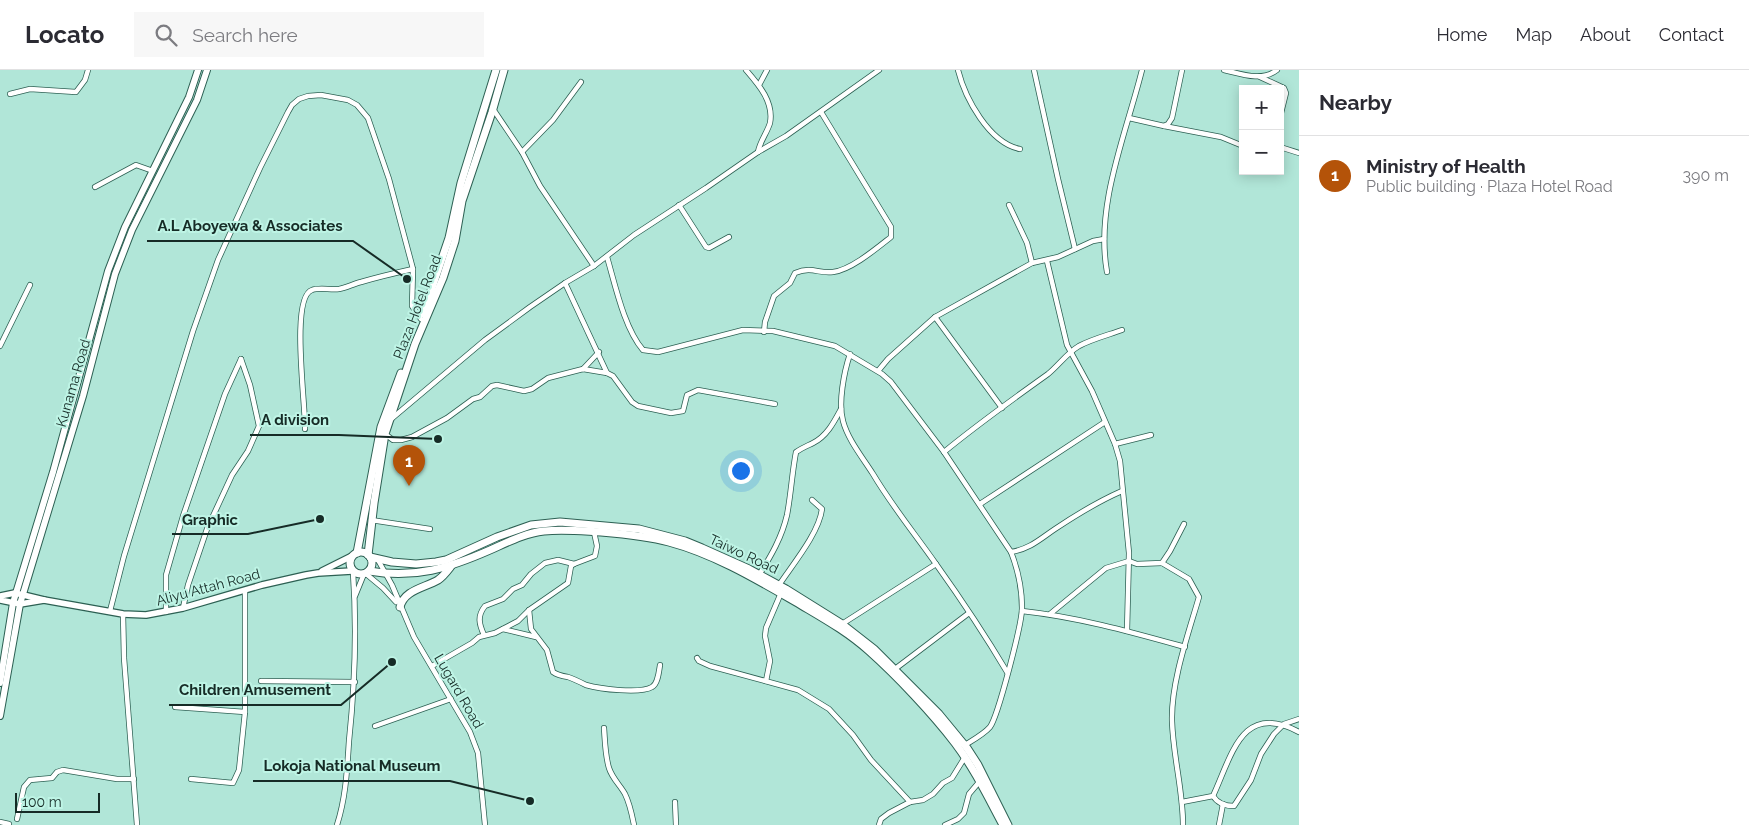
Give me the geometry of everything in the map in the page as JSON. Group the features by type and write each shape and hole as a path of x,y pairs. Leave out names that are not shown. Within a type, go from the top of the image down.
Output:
{"main road":[{"name":"Kunama Road","path":"0,683 12,603 53,472 99,309 108,270 116,247 152,171 190,98 198,70"},
{"name":"Kunama Road","path":"0,716 20,604 83,396 118,266 132,230 197,100 207,70"},
{"name":"Plaza Hotel Road","path":"355,554 381,427 449,238 461,183 496,70"},
{"name":"Plaza Hotel Road","path":"369,556 371,520 385,434 416,344 443,278 455,241 462,201 504,70"},
{"name":"Taiwo Road","path":"369,556 378,560 416,564 436,562 446,560 497,537 531,525 560,522 639,530 685,541 733,561 780,585 842,624 874,648 939,714 965,746 978,765 1008,825"},
{"name":"Taiwo Road","path":"366,573 430,572 518,538 542,531 566,530 630,534 670,542 736,568 826,619 869,650 954,741 980,781 1003,825"},
{"path":"363,552 369,556 372,566 366,573 358,574 352,571 350,561 355,554 363,552"},
{"path":"399,606 402,599 409,593 440,578 452,565"}],"street":[{"path":"10,94 30,89 76,92 85,80 88,70"},
{"path":"746,70 768,101 770,111 769,124 758,152"},
{"path":"758,85 766,70"},
{"path":"381,427 485,340 564,283 594,266 634,235 821,112 879,70"},
{"path":"958,70 970,103 977,115 1009,146 1020,149"},
{"path":"1034,70 1075,249"},
{"path":"1107,272 1104,238 1113,168 1142,70"},
{"path":"1164,126 1170,122 1182,70"},
{"path":"1224,70 1260,77 1277,85"},
{"path":"1260,77 1268,76 1277,70"},
{"path":"522,152 553,120 582,82"},
{"path":"1284,88 1286,93 1284,101"},
{"path":"110,611 129,540 193,331 218,260 284,120 292,105 299,100 308,96 321,95 348,100 357,105 368,118 389,180 413,268 412,306 421,319"},
{"path":"493,109 522,152 540,186 594,266"},
{"path":"764,332 765,322 774,296 790,283 795,274 813,269 834,272 860,260 891,237 891,227 821,112"},
{"path":"1129,118 1221,137 1239,144"},
{"path":"1284,148 1299,154"},
{"path":"96,187 136,165 152,171"},
{"path":"679,205 706,247 709,248 729,237"},
{"path":"1009,205 1027,243 1032,263"},
{"path":"878,372 888,359 935,317 1032,263 1047,261 1104,238"},
{"path":"606,256 628,324 643,350 658,352 743,330 773,331 826,343 850,354 878,372 900,393 944,452 1011,552 1018,570 1022,592 1022,611 1007,672 991,725 965,746"},
{"path":"1047,261 1062,328 1071,351 1092,391 1115,444 1120,461 1129,561 1127,631"},
{"path":"305,429 306,418 301,377 300,324 303,301 307,293 312,290 340,289 413,268"},
{"path":"564,283 608,372 632,402 638,406 671,413 683,411 687,395 698,390 775,404"},
{"path":"0,346 30,285"},
{"path":"935,317 1002,408"},
{"path":"944,452 1060,364 1071,351 1081,345 1122,330"},
{"path":"583,369 599,352"},
{"path":"850,354 845,374 842,408 842,417 846,430 888,498 936,564 1007,672"},
{"path":"166,612 166,576 183,516 225,394 241,359 250,385 259,426 248,451 232,475 207,529 188,586 183,608"},
{"path":"385,434 393,440 412,437 447,418 473,399 480,397 492,386 496,385 524,391 532,389 548,378 583,369 608,372"},
{"path":"759,575 782,532 787,514 796,452 814,442 829,430 842,408"},
{"path":"980,504 1104,422"},
{"path":"1115,444 1151,435"},
{"path":"1011,552 1034,545 1078,515 1122,491"},
{"path":"780,585 813,534 821,518 822,509 812,500"},
{"path":"371,520 430,529"},
{"path":"1162,563 1184,524"},
{"path":"432,666 484,635 495,633 518,621 529,610 568,583 571,566 595,556 597,546 594,532"},
{"path":"318,573 355,554"},
{"name":"Lugard Road","path":"378,560 392,585 399,606 414,637 470,732 478,753 485,825"},
{"path":"484,635 479,624 479,616 485,606 504,599 513,589 522,585 531,574 545,564 558,560 574,564"},
{"path":"1050,614 1106,568 1129,561 1136,564 1162,563 1189,579 1199,598 1172,704 1174,749 1182,802 1183,825"},
{"path":"842,624 936,564"},
{"path":"318,573 352,571 355,597 355,682 347,780 337,825"},
{"name":"Aliyu Attah Road","path":"0,596 15,593 24,594 44,600 123,614 146,615 183,608 262,585 318,573"},
{"path":"355,597 366,573 399,606"},
{"path":"191,779 233,783 239,770 244,712 245,591"},
{"path":"766,681 770,661 765,636 766,628 781,593"},
{"name":"Aliyu Attah Road","path":"0,600 20,604 44,600"},
{"path":"529,610 531,629 547,650 553,672 588,685 617,690 636,690 652,687 656,683 660,665"},
{"path":"1022,611 1050,614 1127,631 1185,647"},
{"path":"895,669 969,613"},
{"path":"123,614 124,658 137,825"},
{"path":"503,629 536,637"},
{"path":"697,658 698,661 710,666 798,690 829,710 853,735 871,760 910,802"},
{"path":"261,681 355,682"},
{"path":"375,726 452,699"},
{"path":"174,706 244,712"},
{"path":"1213,796 1217,802 1234,806 1251,780 1261,754 1274,734 1284,724 1299,719"},
{"path":"1213,796 1240,738 1250,728 1267,722 1284,724 1299,732"},
{"path":"604,728 604,745 609,768 625,794 634,825"},
{"path":"879,825 881,819 889,812 933,794 943,783 952,778 965,757"},
{"path":"17,819 24,787 30,780 52,778 57,772 63,770 117,779 134,779"},
{"path":"945,825 958,819 964,813 969,794 980,781"},
{"path":"1182,802 1213,796"},
{"path":"675,802 676,825"},
{"path":"1219,825 1223,804"},
{"path":"0,822 10,824"}],"place":[{"name":"A.L Aboyewa & Associates","path":"407,279"},
{"name":"A division","path":"438,439"},
{"name":"Ministry of Health","path":"409,486"},
{"name":"Graphic","path":"320,519"},
{"name":"Children Amusement","path":"392,662"},
{"name":"Lokoja National Museum","path":"530,801"}]}
